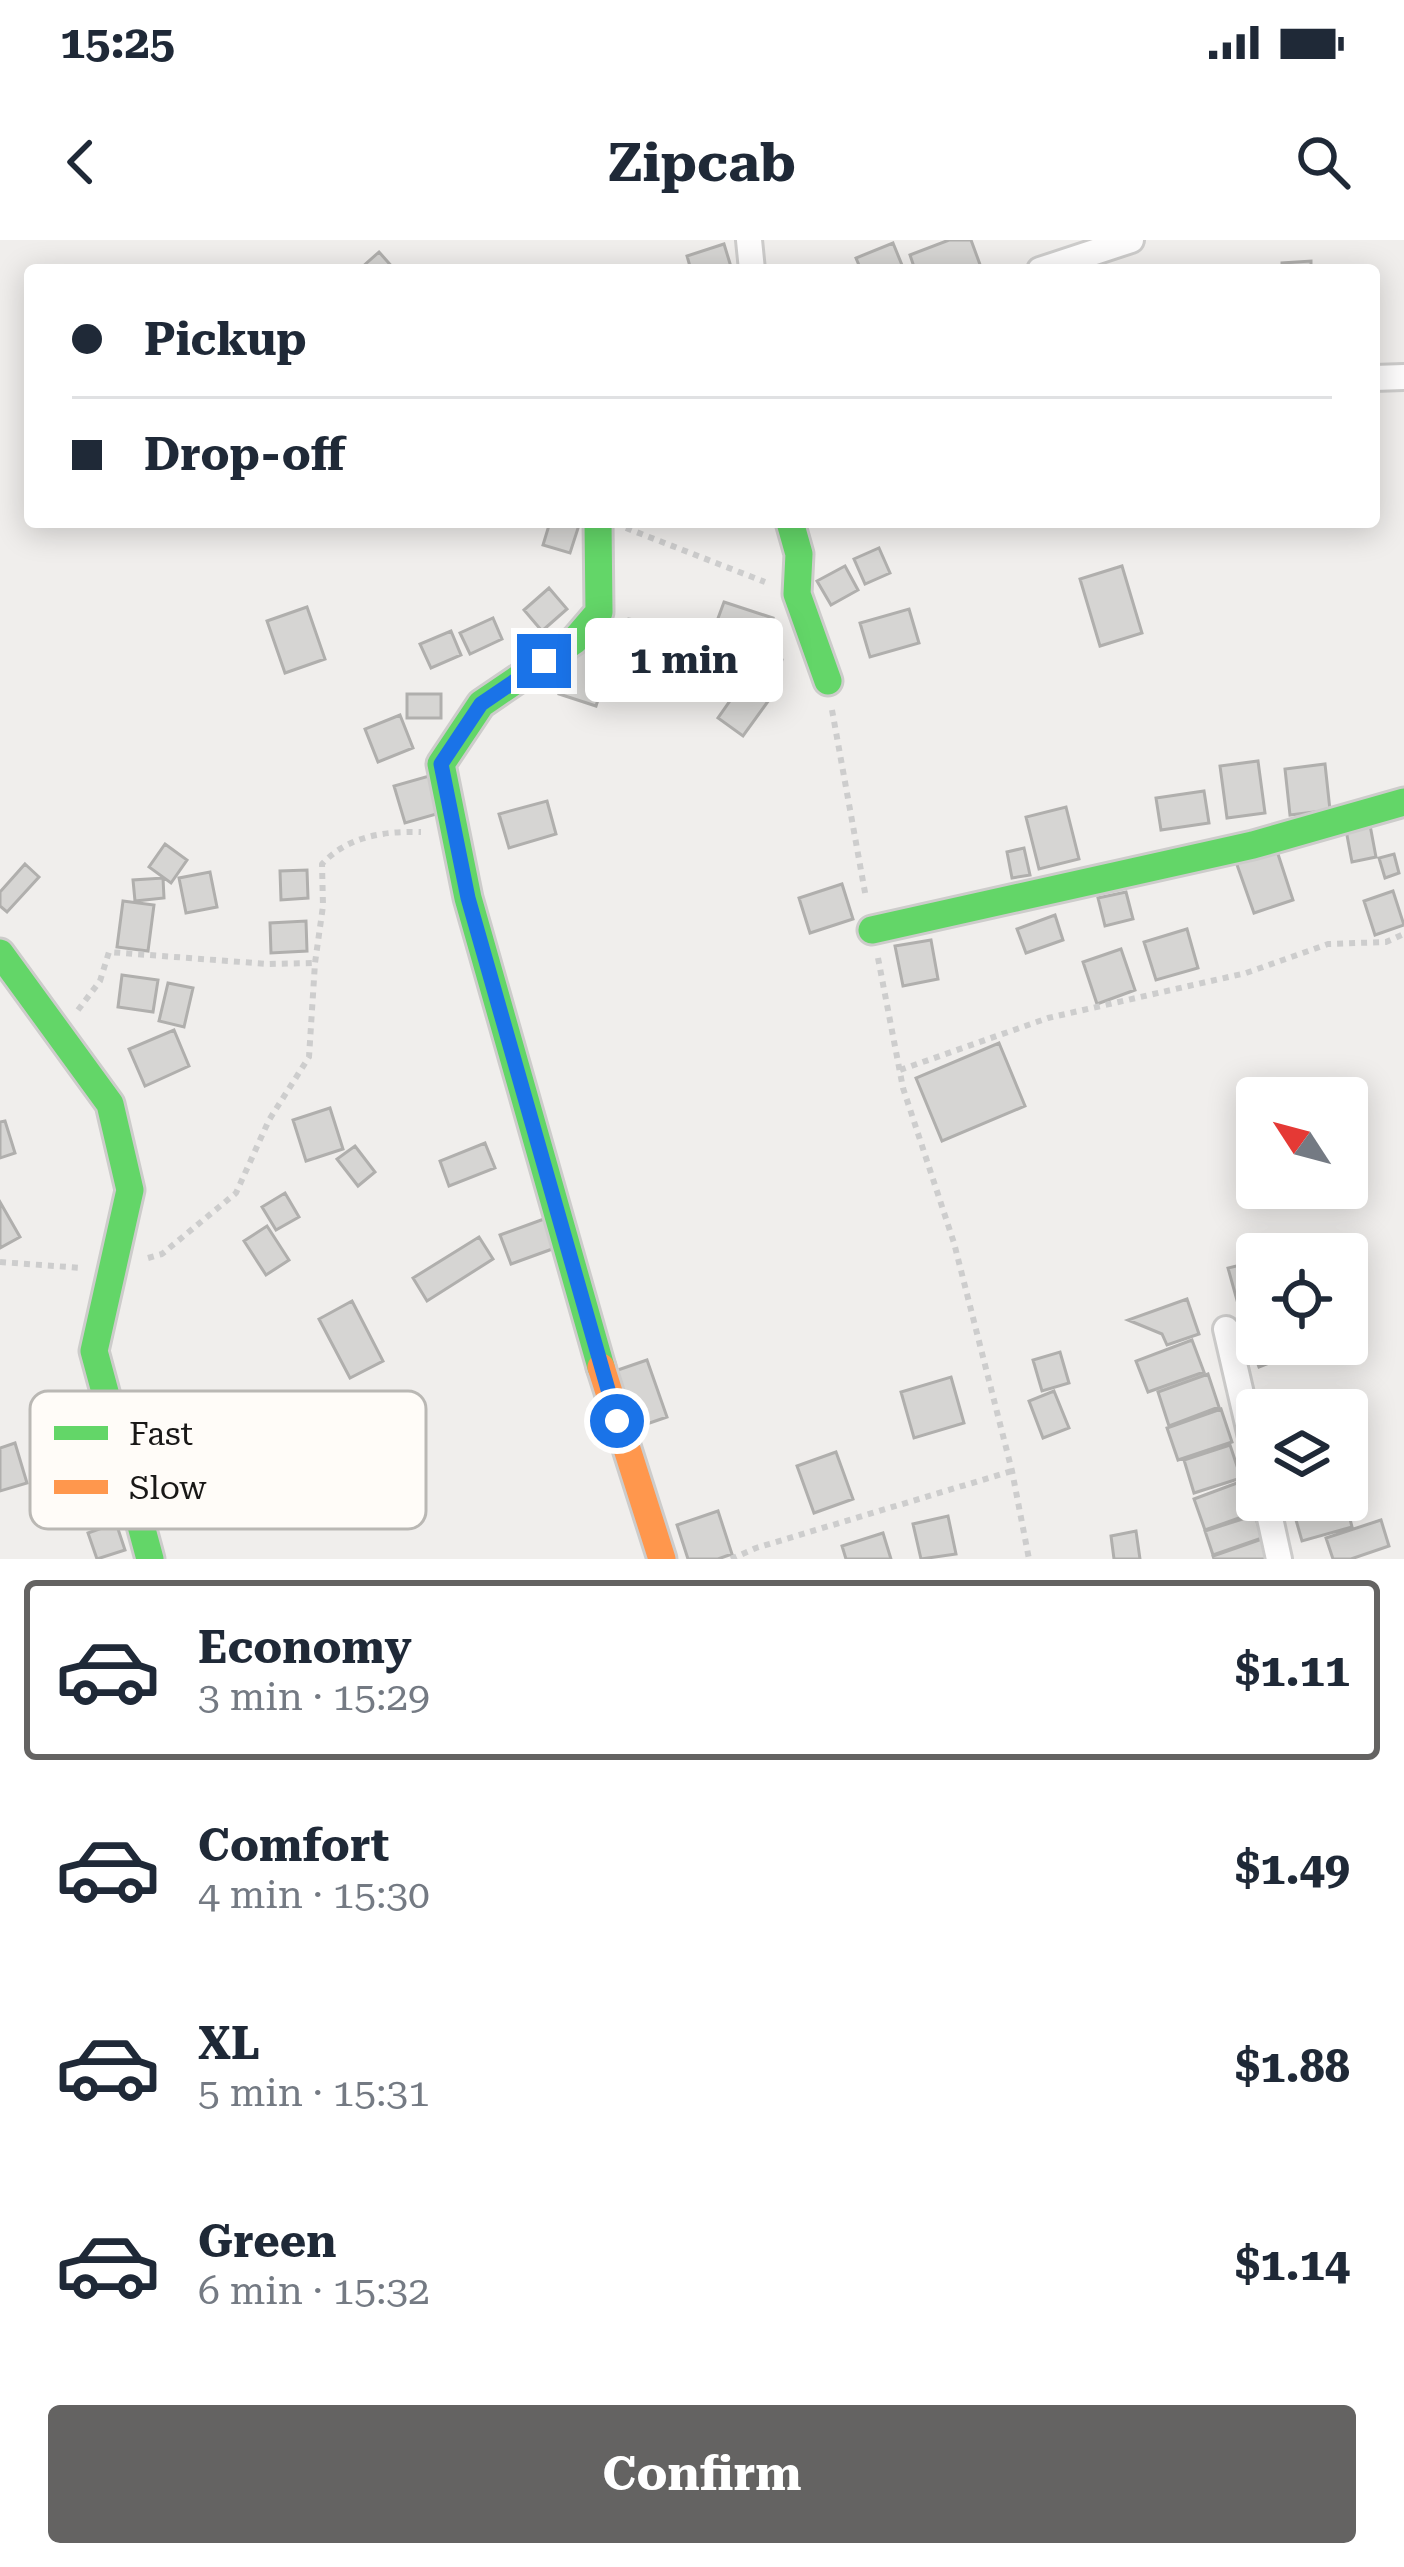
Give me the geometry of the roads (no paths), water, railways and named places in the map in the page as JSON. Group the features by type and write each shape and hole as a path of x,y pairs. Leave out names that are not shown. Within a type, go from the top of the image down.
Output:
{"street":[{"path":"1058,264 1131,240"},
{"path":"598,528 599,612 575,640 481,704 441,764 468,898 579,1297 662,1559"},
{"path":"792,528 799,554 796,594 828,682"},
{"path":"872,930 1253,845 1404,802"},
{"path":"0,953 110,1104 130,1190 94,1352 105,1391"},
{"path":"1226,1328 1240,1389"},
{"path":"1270,1521 1279,1559"},
{"path":"142,1529 150,1559"}]}
